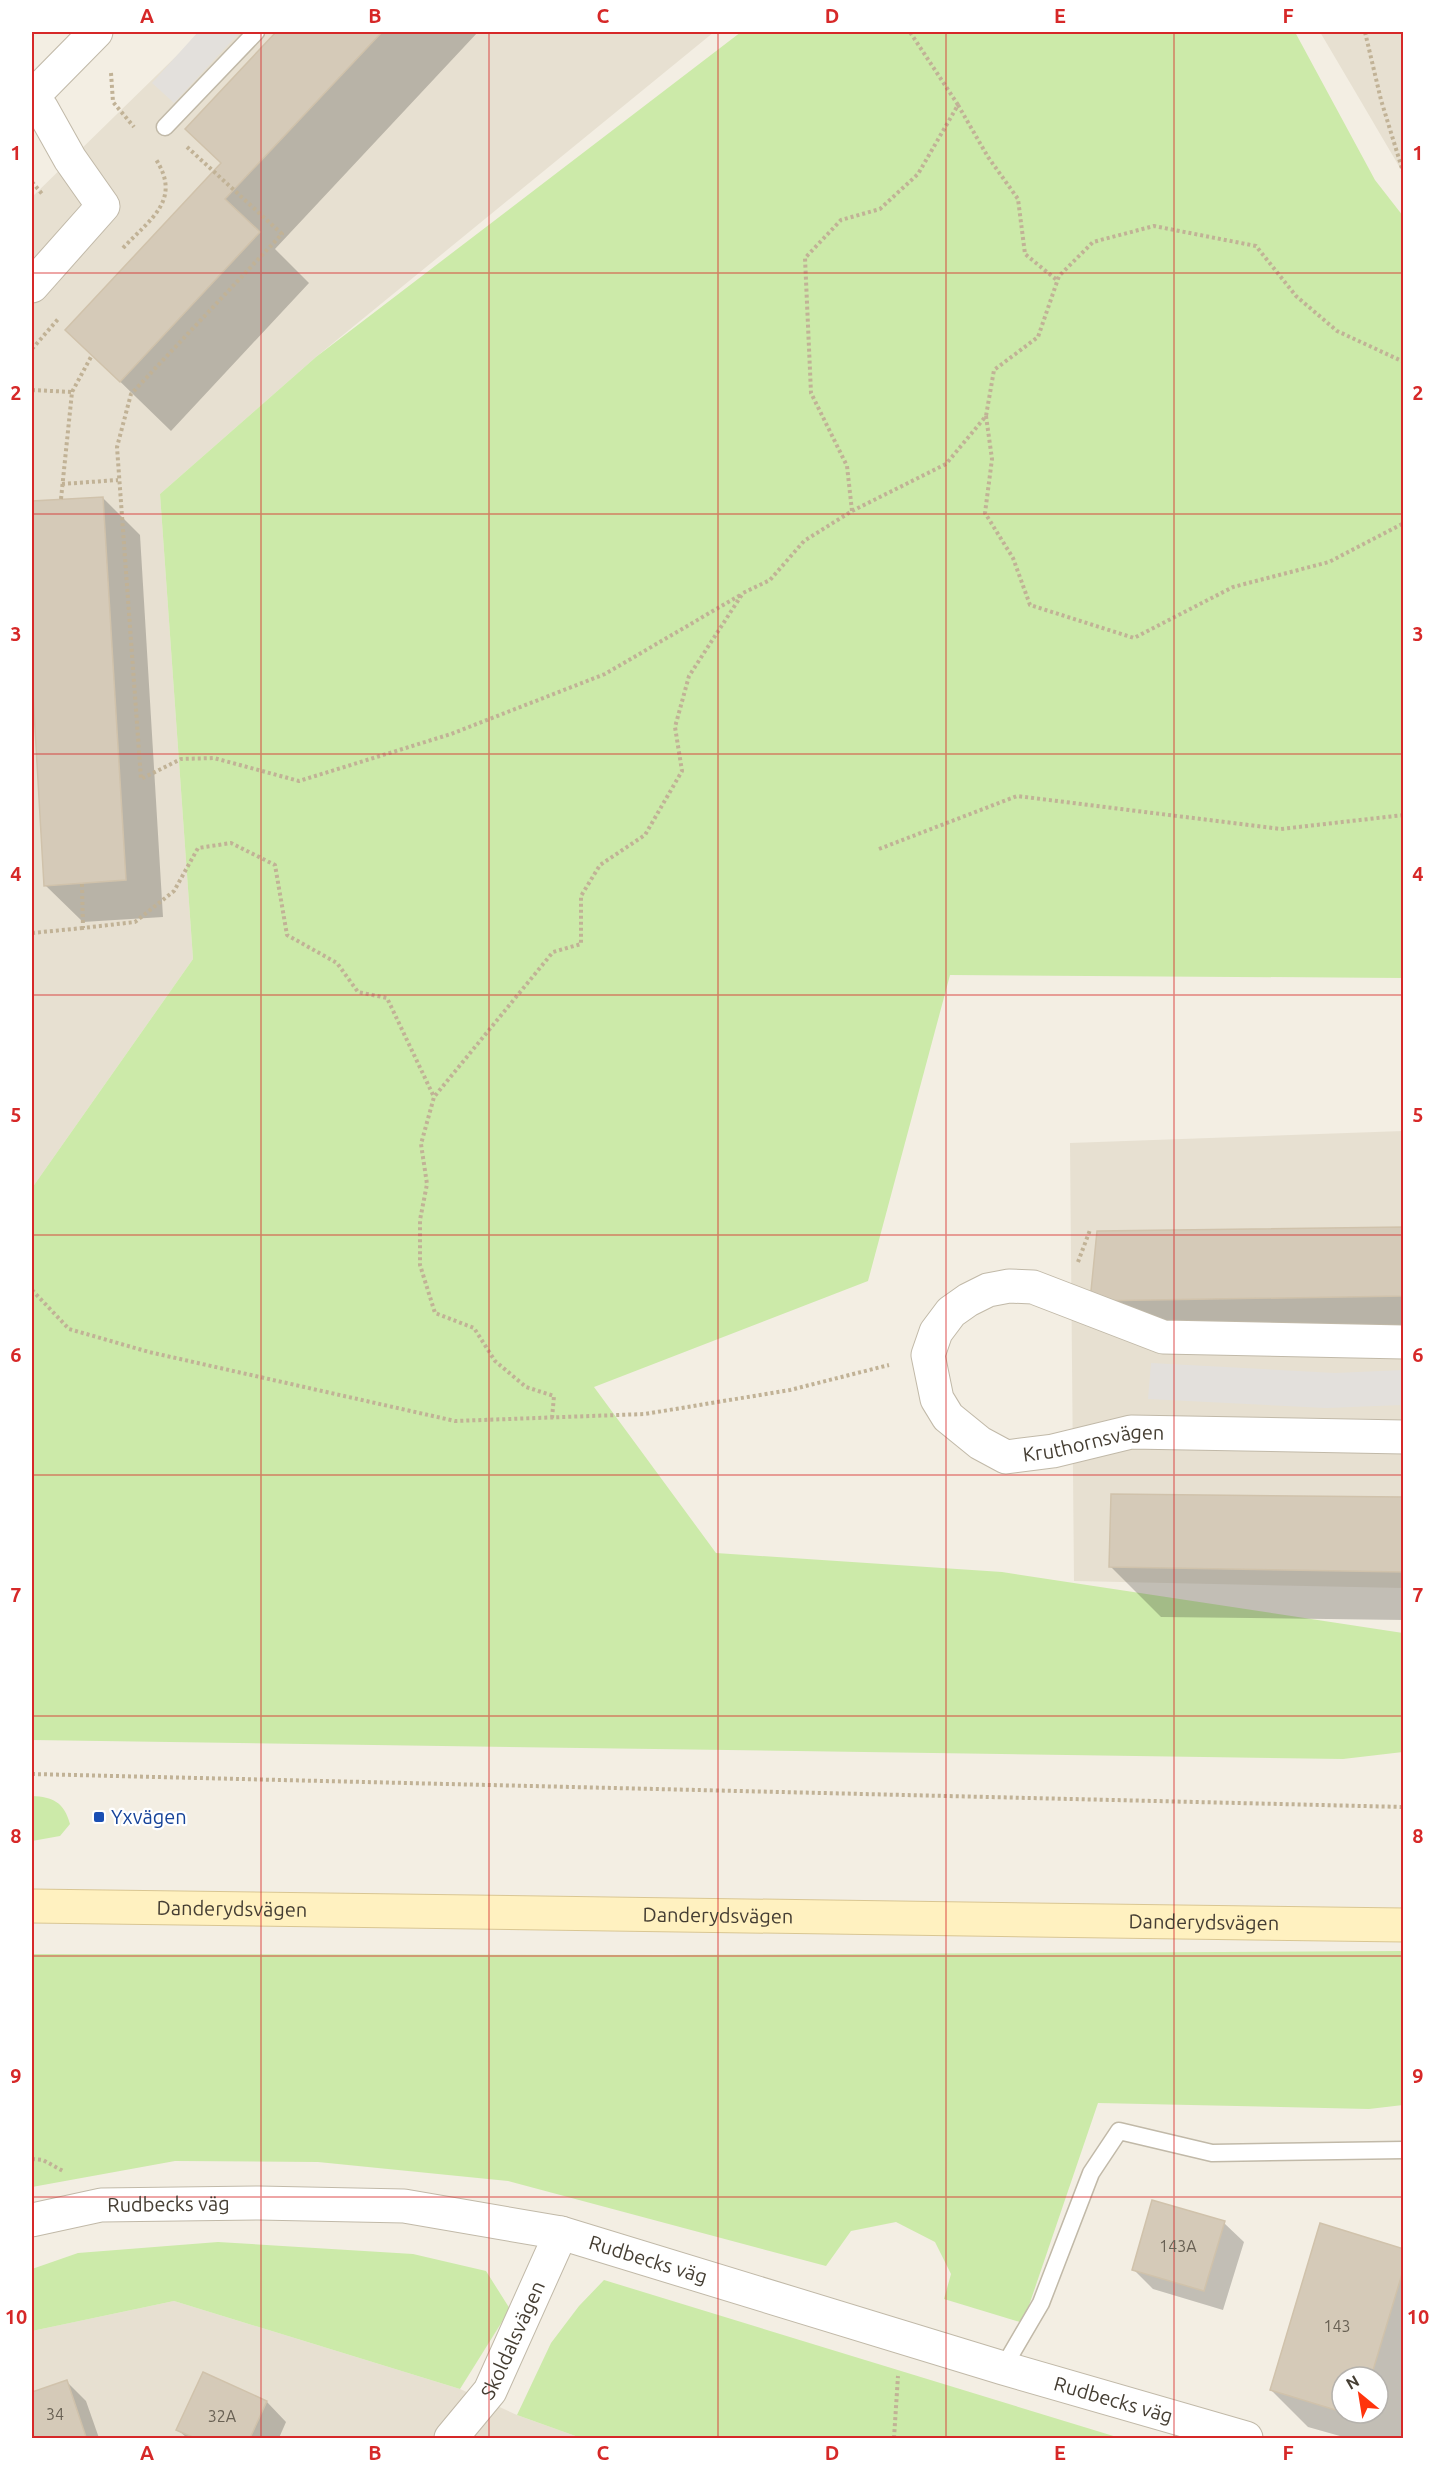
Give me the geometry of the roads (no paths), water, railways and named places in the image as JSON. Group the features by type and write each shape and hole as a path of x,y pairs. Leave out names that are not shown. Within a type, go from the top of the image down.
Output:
{"main road":[{"name":"Danderydsvägen","path":"32,1906 1404,1925"}],"street":[{"path":"32,286 103,206 70,159 42,109 32,96 96,32"},
{"name":"Kruthornsvägen","path":"1404,1342 1163,1337 1033,1287 1009,1286 988,1290 951,1312 936,1332 928,1355 937,1399 948,1417 972,1437 1006,1457 1053,1451 1131,1432 1404,1437"},
{"name":"Rudbecks väg","path":"32,2220 100,2205 259,2203 371,2205 404,2206 561,2233 1003,2368 1246,2439"},
{"name":"Skoldalsvägen","path":"451,2439 490,2391 561,2233"}],"lane":[{"path":"165,127 256,32"},
{"path":"1003,2368 1041,2303 1091,2173 1119,2132 1212,2153 1404,2150"}],"place":[{"name":"Yxvägen","path":"99,1817"}]}
